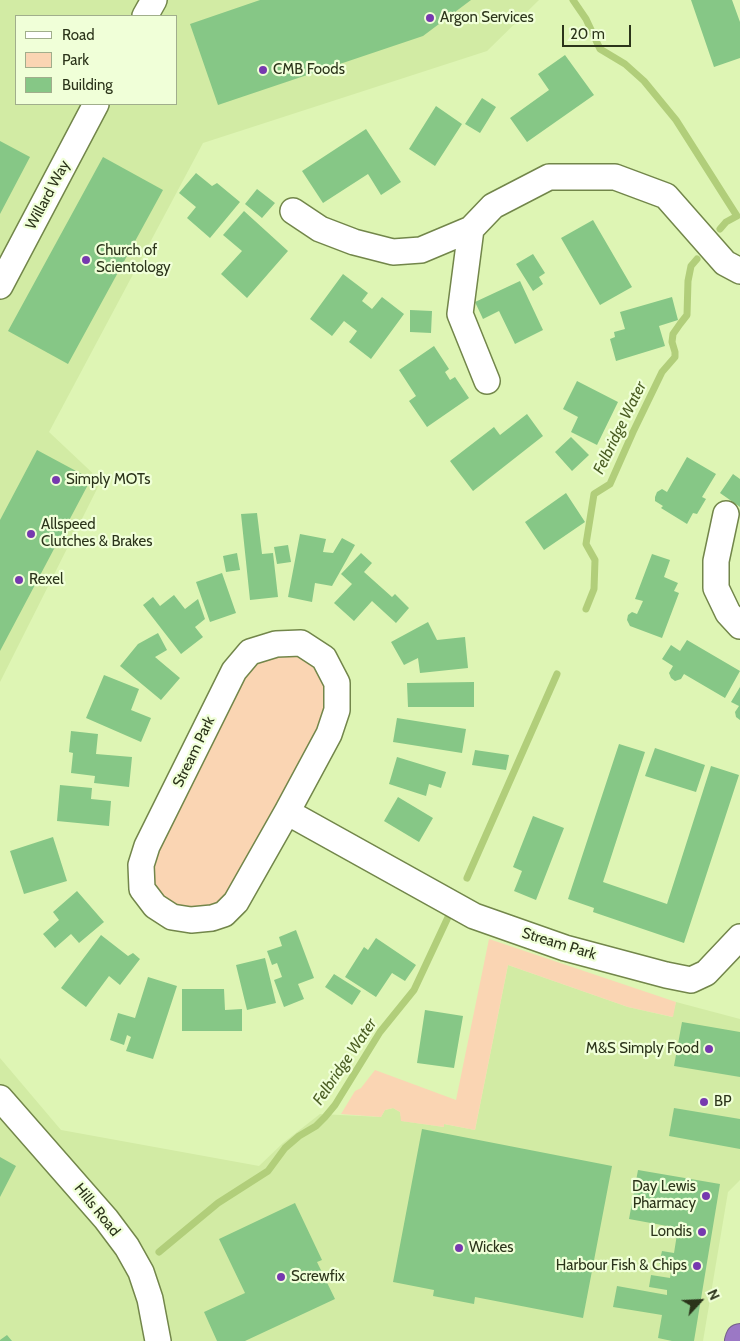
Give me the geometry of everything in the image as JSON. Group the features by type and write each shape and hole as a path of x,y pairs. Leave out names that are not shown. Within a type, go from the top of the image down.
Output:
{"street":[{"path":"146,15 154,0"},
{"name":"Willard Way","path":"0,286 95,105"},
{"path":"293,211 320,229 354,242 393,252 421,250 471,229 493,206 549,177 615,177 666,196 725,263 740,271"},
{"path":"471,229 460,314 487,381"},
{"path":"726,514 716,562 716,588 728,614 740,626"},
{"name":"Stream Park","path":"276,644 301,644 324,658 337,683 337,710 329,734 287,812 236,902 224,914 212,918 191,920 172,917 155,906 142,889 141,864 147,846 234,671 250,652 276,644"},
{"name":"Stream Park","path":"287,812 474,916 566,948 666,976 691,980 706,973 740,937"},
{"name":"Hills Road","path":"0,1098 106,1219 127,1247 141,1272 150,1299 158,1341"}],"shaded area":[{"path":"0,0 539,0 487,51 203,143 49,432 101,481 0,682"},
{"path":"508,965 628,1007 672,1017 676,1002 740,1019 740,1180 728,1192 703,1341 0,1341 0,1058 61,1130 259,1166 283,1143 320,1114 381,1117 385,1110 393,1108 400,1112 402,1121 444,1127 444,1124 475,1130"}],"green space":[{"path":"270,651 302,654 316,665 327,684 323,725 230,898 210,910 177,908 160,897 149,878 159,835 243,671"},
{"path":"489,939 676,1002 673,1017 628,1007 508,965 475,1130 444,1124 444,1127 401,1121 400,1112 393,1108 385,1110 381,1117 341,1114 355,1091 361,1088 375,1070 456,1100"}],"building":[{"name":"CMB Foods","path":"260,0 471,0 423,36 218,105 190,24"},
{"path":"691,0 732,0 740,22 740,58 714,67"},
{"path":"565,55 594,95 527,142 510,118 549,90 538,74"},
{"path":"482,98 496,107 480,133 465,124"},
{"path":"436,106 462,124 435,166 409,149"},
{"path":"366,129 401,182 381,195 368,174 323,203 302,171"},
{"path":"0,141 30,157 0,214"},
{"name":"Church of Scientology","path":"103,157 163,190 68,364 8,331"},
{"path":"196,173 212,186 217,183 240,202 210,238 187,218 196,207 179,193"},
{"path":"257,189 275,203 262,218 245,204"},
{"path":"244,211 288,251 247,298 221,274 242,251 223,235"},
{"path":"593,220 632,287 600,305 561,238"},
{"path":"533,254 545,273 539,277 543,284 533,291 516,264"},
{"path":"343,274 368,293 362,301 372,309 382,297 404,314 371,359 349,342 357,331 344,321 332,336 310,319"},
{"path":"520,281 543,330 515,344 499,311 483,319 475,302"},
{"path":"672,297 678,320 659,326 665,346 616,361 610,339 615,337 614,332 625,329 620,312"},
{"path":"410,310 432,311 431,333 410,332"},
{"path":"434,346 449,369 445,372 450,380 455,377 469,398 427,427 409,401 416,396 399,370"},
{"path":"577,381 618,402 597,445 571,432 578,417 563,409"},
{"path":"527,414 543,436 473,491 450,461 494,427 500,435"},
{"path":"571,437 589,455 572,471 555,452"},
{"path":"37,450 91,479 0,651 0,520"},
{"path":"687,457 716,474 702,497 706,499 697,514 693,513 687,524 661,508 663,506 655,501 655,497 657,492 662,489 667,492"},
{"path":"733,474 740,479 740,507 720,493"},
{"path":"566,493 585,522 544,550 525,522"},
{"path":"257,513 262,554 273,553 278,597 250,600 241,514"},
{"path":"300,534 326,539 323,552 333,553 342,538 355,545 332,586 315,583 312,602 288,597"},
{"path":"288,545 291,562 277,564 274,547"},
{"path":"237,553 240,570 226,572 223,556"},
{"path":"361,553 372,563 364,572 392,597 395,594 409,608 396,623 372,601 354,621 334,603 352,584 341,574"},
{"path":"652,554 670,560 664,577 678,583 674,591 679,593 662,638 630,626 627,620 628,615 632,612 637,614 643,601 635,599"},
{"path":"222,573 236,613 210,622 196,582"},
{"path":"174,595 185,609 198,599 205,619 195,627 203,637 181,654 143,605 153,597 160,606"},
{"path":"428,622 437,640 465,637 468,668 420,673 418,658 404,665 391,642"},
{"path":"158,633 167,650 155,657 180,678 161,700 120,666 138,644"},
{"path":"687,640 740,671 725,698 684,674 681,679 675,681 671,678 669,673 673,666 662,659 671,645 680,651"},
{"path":"104,675 139,689 131,710 151,718 141,742 86,718"},
{"path":"474,682 474,707 408,707 407,683"},
{"path":"740,687 740,720 736,717 735,712 739,706 731,702"},
{"path":"397,718 466,729 462,753 393,742"},
{"path":"71,731 98,734 96,754 132,757 129,787 94,783 95,776 71,773 73,753 69,752"},
{"path":"619,744 645,752 603,882 667,904 711,766 739,775 684,943 593,912 594,908 568,899"},
{"path":"655,748 705,765 696,792 645,776"},
{"path":"475,750 509,755 506,770 472,765"},
{"path":"397,757 446,772 441,788 429,784 426,796 389,784"},
{"path":"60,785 92,788 91,799 111,801 109,826 57,821"},
{"path":"398,797 433,818 419,842 384,821"},
{"path":"533,816 564,828 536,900 514,891 522,871 513,867"},
{"path":"53,837 67,881 24,894 10,851"},
{"path":"77,891 104,922 79,943 71,934 55,948 43,934 59,920 53,912"},
{"path":"296,930 314,978 298,984 304,999 284,1007 274,980 282,977 277,963 272,965 267,951 282,946 279,937"},
{"path":"101,935 128,956 133,953 140,959 120,985 109,976 86,1007 61,988"},
{"path":"376,938 416,965 405,981 392,973 376,997 345,977 364,947 368,950"},
{"path":"265,958 276,1003 247,1010 236,965"},
{"path":"334,974 361,991 352,1005 325,987"},
{"path":"148,977 177,986 153,1059 126,1051 131,1037 127,1035 124,1045 110,1040 118,1013 135,1018"},
{"path":"182,989 224,989 225,1010 242,1009 242,1031 182,1031"},
{"path":"425,1010 463,1016 454,1068 417,1063"},
{"name":"M&S Simply Food","path":"682,1022 740,1032 740,1077 674,1066"},
{"path":"674,1108 740,1119 740,1149 669,1136"},
{"path":"422,1129 612,1166 583,1318 475,1297 474,1304 433,1296 434,1290 393,1282"},
{"path":"0,1157 16,1166 0,1197"},
{"path":"638,1170 720,1184 694,1341 672,1341 658,1338 662,1315 613,1307 617,1286 667,1295 667,1290 649,1287 651,1275 670,1278 672,1266 659,1264 662,1251 674,1253 678,1228 629,1219"},
{"name":"Screwfix","path":"295,1203 322,1260 317,1262 335,1299 245,1341 217,1341 204,1312 245,1293 219,1239"},
{"path":"7,1335 12,1341 0,1341 0,1340"}],"waterway":[{"name":"Felbridge Water","path":"573,0 586,19 600,49 625,64 644,81 676,120 737,216 726,222 720,229"},
{"name":"Felbridge Water","path":"586,609 594,589 595,560 586,544 594,494 610,484 662,372 675,357 672,342 673,334 687,315 688,281 691,266 697,259"},
{"name":"Felbridge Water","path":"467,878 557,674"},
{"name":"Felbridge Water","path":"159,1252 218,1203 268,1171 285,1148 299,1136 316,1126 325,1117 335,1105 380,1032 414,990 450,913"}],"place":[{"name":"Argon Services","path":"430,18"},
{"name":"CMB Foods","path":"263,70"},
{"name":"Church of Scientology","path":"86,260"},
{"name":"Simply MOTs","path":"56,480"},
{"name":"Allspeed Clutches & Brakes","path":"31,534"},
{"name":"Rexel","path":"19,580"},
{"name":"M&S Simply Food","path":"709,1049"},
{"name":"BP","path":"704,1102"},
{"name":"Day Lewis Pharmacy","path":"706,1196"},
{"name":"Londis","path":"702,1232"},
{"name":"Wickes","path":"459,1248"},
{"name":"Harbour Fish & Chips","path":"697,1266"},
{"name":"Screwfix","path":"281,1277"}]}
